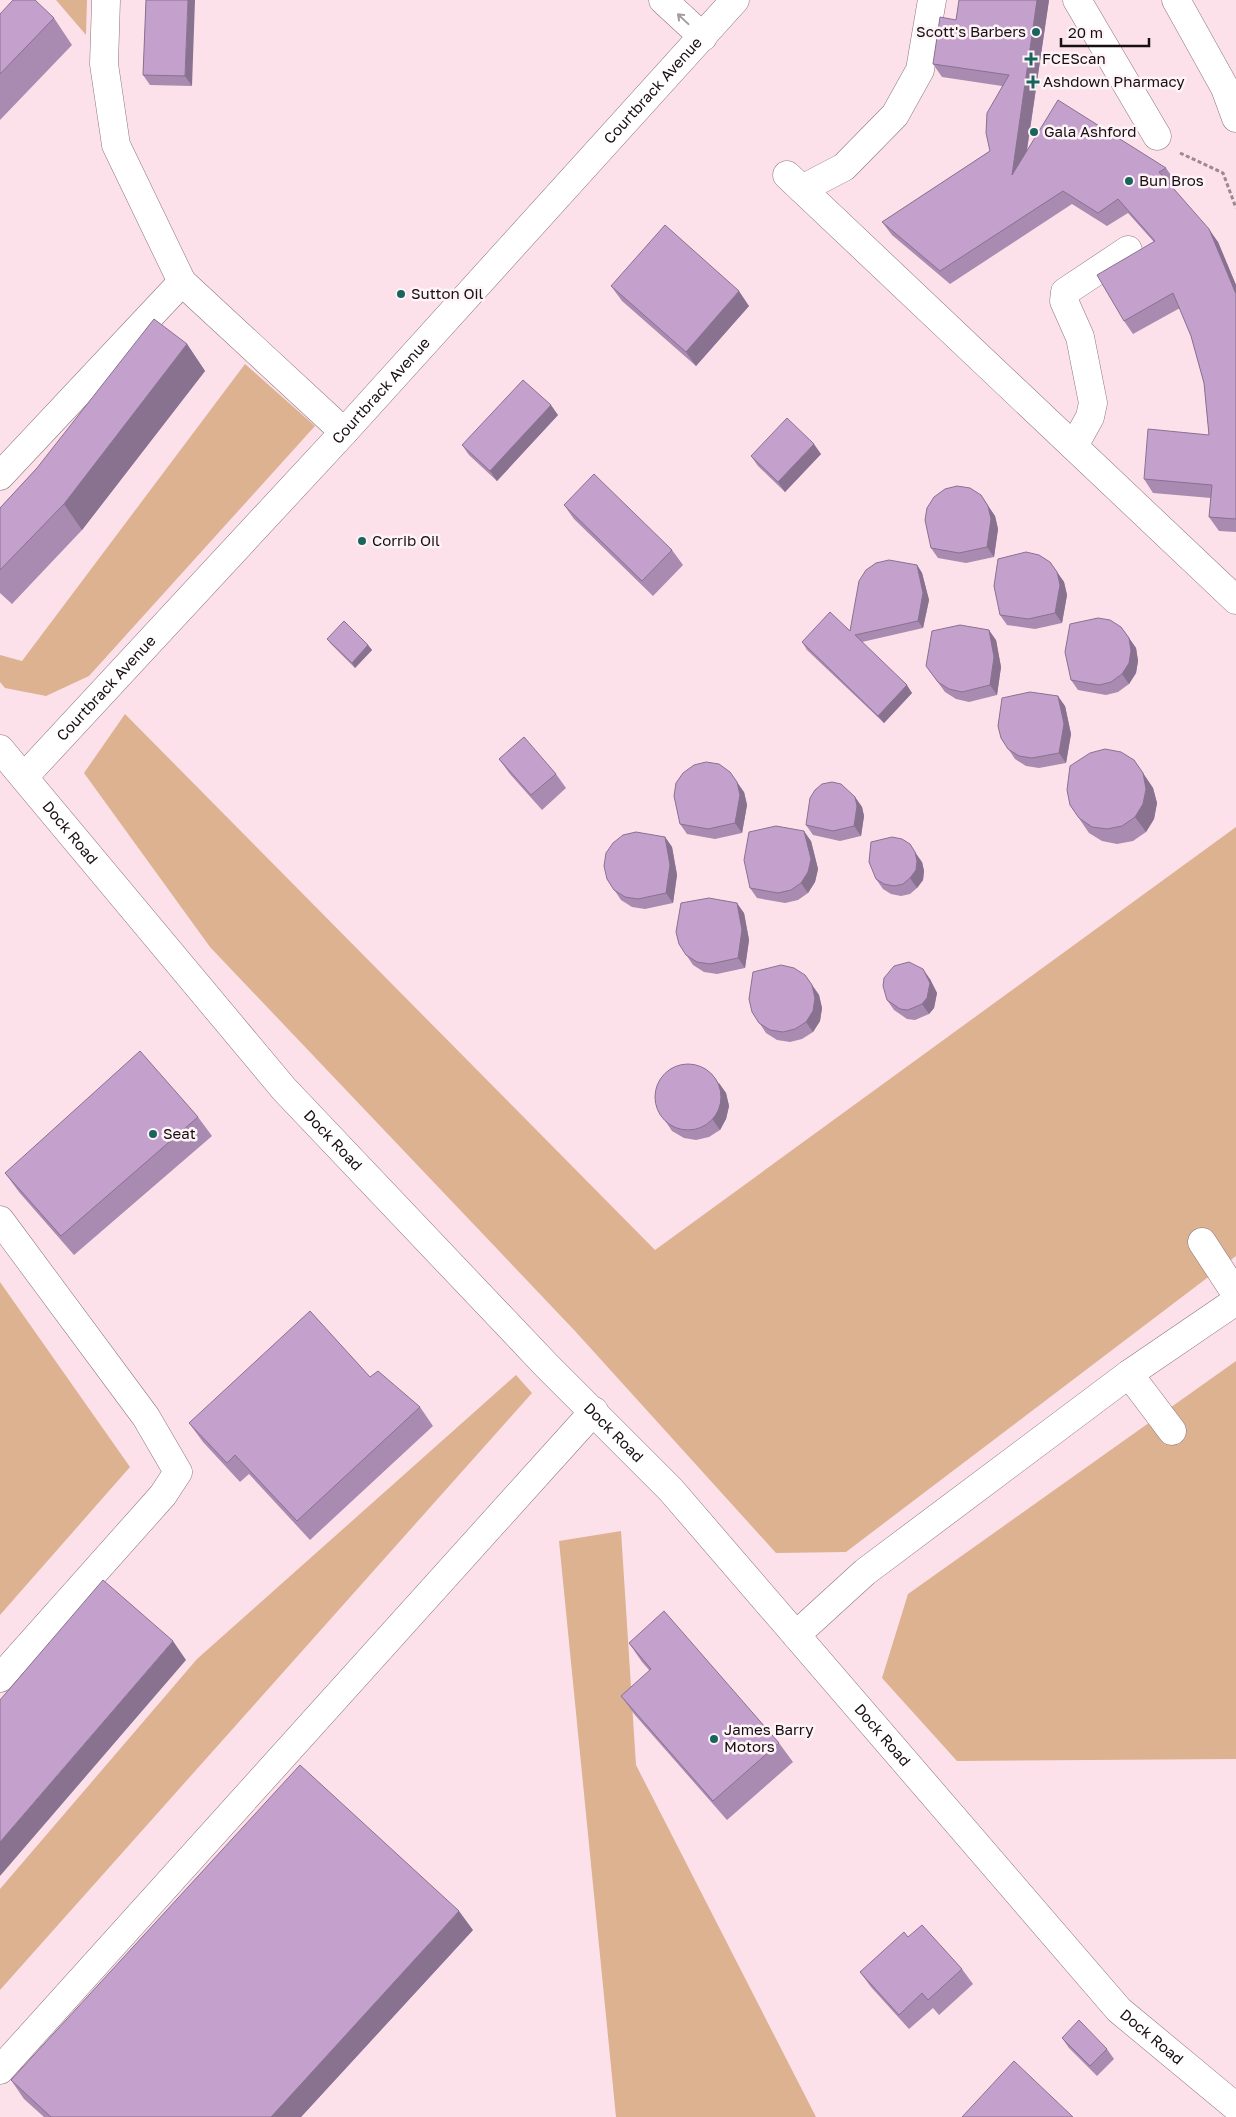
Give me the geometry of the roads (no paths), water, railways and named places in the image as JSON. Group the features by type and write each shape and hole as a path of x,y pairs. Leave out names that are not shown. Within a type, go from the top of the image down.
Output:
{"street":[{"path":"106,0 104,64 116,145 182,282 344,432"},
{"path":"663,0 703,37"},
{"path":"932,0 920,70 895,115 844,167 794,182 1236,600"},
{"path":"1077,0 1157,136"},
{"path":"1176,0 1231,86 1236,118"},
{"name":"Courtbrack Avenue","path":"24,777 344,432 703,37 722,5"},
{"path":"1074,446 1090,417 1092,403 1080,337 1064,301 1065,292 1128,250"},
{"path":"0,476 182,282"},
{"name":"Dock Road","path":"0,749 284,1089 546,1366 594,1411 670,1490 1119,2010 1236,2107"},
{"path":"0,1220 146,1417 178,1472 163,1495 0,1678"},
{"path":"1202,1242 1236,1294"},
{"path":"796,1635 865,1572 1129,1374 1236,1301"},
{"path":"1129,1374 1172,1431"},
{"path":"0,2070 594,1411"}],"place":[{"name":"Scott's Barbers","path":"1036,32"},
{"name":"FCEScan","path":"1031,59"},
{"name":"Ashdown Pharmacy","path":"1033,82"},
{"name":"Gala Ashford","path":"1034,132"},
{"name":"Bun Bros","path":"1129,181"},
{"name":"Sutton Oil","path":"401,294"},
{"name":"Corrib Oil","path":"362,541"},
{"name":"Seat","path":"153,1134"},
{"name":"James Barry Motors","path":"714,1739"}]}
